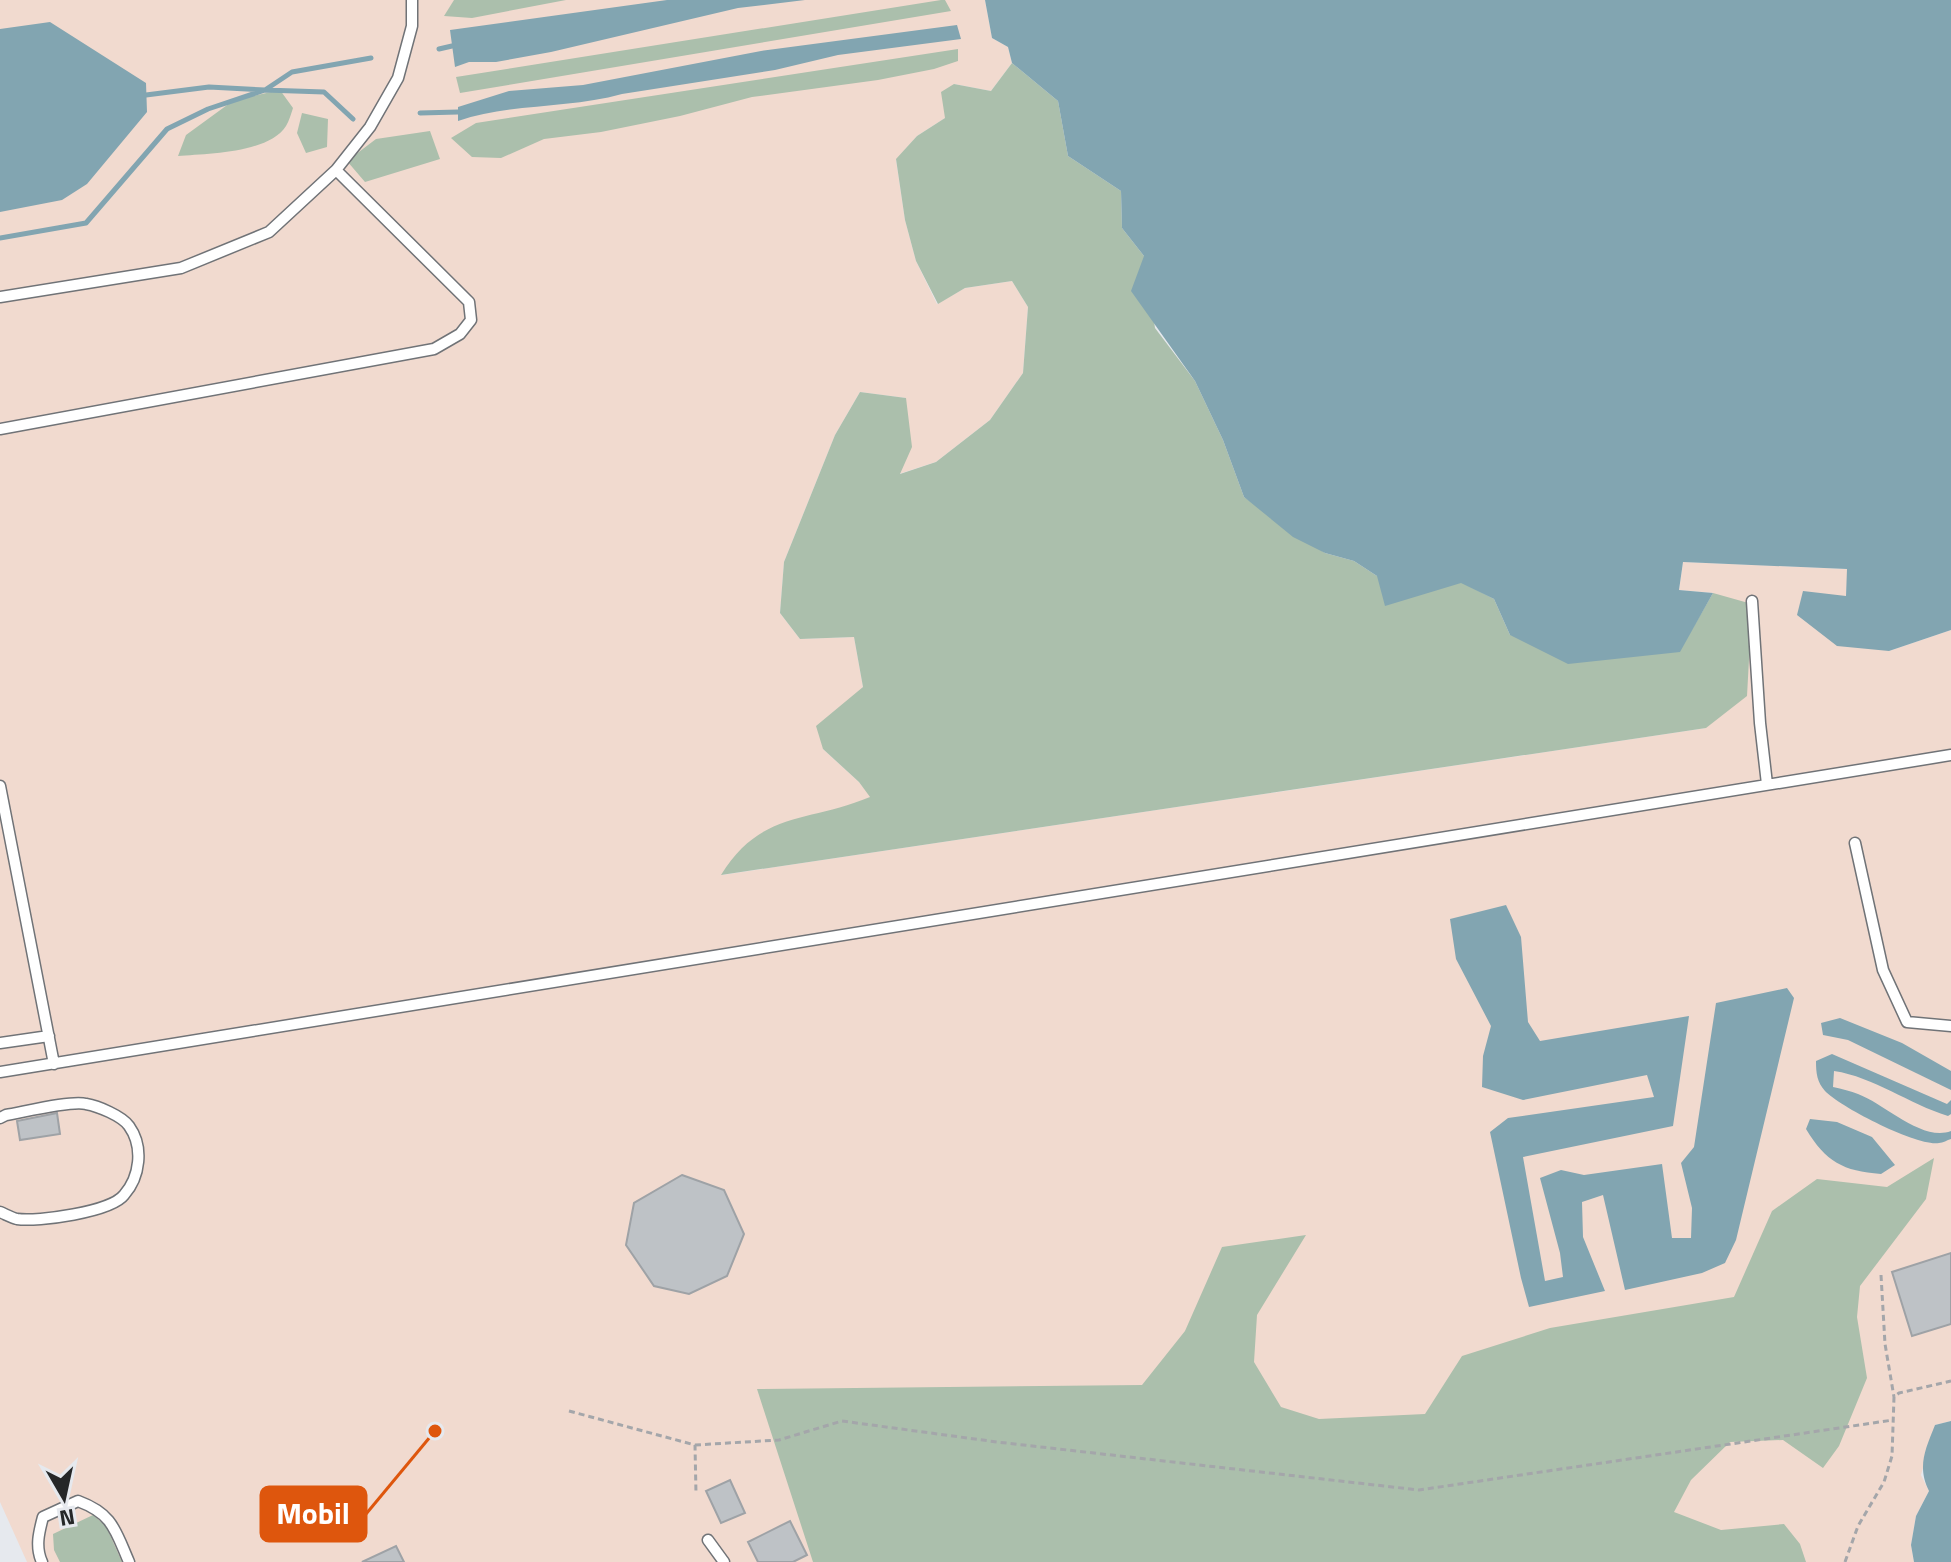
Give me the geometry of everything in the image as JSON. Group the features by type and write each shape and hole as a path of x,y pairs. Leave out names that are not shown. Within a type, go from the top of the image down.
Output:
{"lane":[{"path":"0,297 181,268 269,232 336,170 370,127 398,78 412,26 412,0"},
{"path":"0,429 434,349 460,334 471,320 469,302 336,170"},
{"path":"1752,601 1767,784"},
{"path":"0,1072 1951,755"},
{"path":"0,786 54,1064"},
{"path":"1855,843 1883,970 1907,1022 1951,1026"},
{"path":"0,1043 49,1036"},
{"path":"0,1118 84,1103 129,1125 137,1149 139,1169 123,1197 83,1213 16,1219 0,1212"},
{"path":"42,1562 38,1535 43,1517 78,1501 98,1508 110,1518 129,1562"},
{"path":"708,1540 724,1562"}],"path":[{"path":"1845,1562 1858,1526 1884,1482 1892,1456 1894,1397 1885,1344 1881,1275"},
{"path":"1894,1397 1899,1393 1951,1381"},
{"path":"569,1411 695,1445 779,1440 842,1421 997,1442 1419,1490 1893,1420"},
{"path":"695,1445 696,1494"}],"shaded area":[{"path":"0,0 985,0 992,38 1008,47 1012,63 991,91 954,84 945,118 917,136 896,160 905,220 916,261 937,304 965,288 1012,281 1028,307 1023,373 990,420 936,462 899,474 906,398 860,392 835,435 784,562 780,613 800,639 854,637 863,687 823,749 871,797 848,806 722,875 1706,728 1713,593 1679,590 1683,562 1848,569 1846,596 1889,651 1951,630 1951,1421 1935,1425 1921,1475 1929,1491 1916,1516 1911,1545 1914,1562 27,1562 0,1502"}],"green space":[{"path":"454,0 566,0 472,18 444,16"},
{"path":"945,0 951,11 460,93 456,77"},
{"path":"958,49 958,61 934,69 752,97 601,132 544,139 501,158 472,157 451,138 476,123"},
{"path":"1012,63 1058,101 1068,156 1121,191 1122,228 1144,256 1155,328 1195,381 1223,440 1244,497 1325,553 1354,561 1377,576 1461,582 1494,599 1510,635 1679,652 1713,593 1752,604 1747,696 1706,728 721,875 736,854 769,829 870,797 859,782 823,749 816,726 863,687 854,637 800,639 780,613 784,562 835,435 860,392 906,398 912,447 900,474 936,462 990,420 1023,373 1028,307 1012,281 965,288 938,304 916,261 905,220 896,159 917,136 945,118 941,92 954,84 991,91"},
{"path":"280,90 293,108 286,126 278,135 252,147 178,156 186,135 234,100"},
{"path":"302,113 328,119 327,147 306,153 297,133"},
{"path":"430,131 440,159 365,182 347,161 376,139"},
{"path":"1934,1158 1926,1199 1860,1286 1857,1317 1867,1378 1839,1446 1823,1468 1783,1440 1730,1442 1691,1480 1674,1512 1721,1530 1784,1524 1800,1544 1806,1562 813,1562 757,1389 1142,1385 1185,1331 1222,1247 1306,1235 1257,1315 1254,1362 1281,1407 1319,1419 1425,1414 1462,1356 1550,1328 1734,1297 1772,1211 1817,1179 1887,1187"},
{"path":"93,1515 106,1526 122,1562 60,1562 54,1550 53,1534"}],"water":[{"path":"667,0 805,0 738,8 551,52 496,62 469,62 455,67 450,30"},
{"path":"985,0 1951,0 1951,630 1889,651 1837,646 1797,615 1803,591 1846,596 1847,569 1683,562 1679,590 1713,593 1680,652 1568,664 1510,635 1494,599 1461,583 1385,606 1377,576 1354,561 1325,553 1293,537 1244,497 1223,440 1195,381 1131,291 1144,256 1122,228 1121,191 1068,156 1058,101 1012,63 1008,47 992,38"},
{"path":"50,22 146,83 147,112 87,184 62,200 0,212 0,29"},
{"path":"957,25 961,39 838,55 775,70 602,99 498,111 458,121 458,107 509,91 583,85 761,51"},
{"path":"1506,905 1521,937 1528,1022 1540,1041 1689,1016 1673,1126 1523,1157 1545,1281 1563,1277 1560,1253 1540,1178 1561,1170 1584,1175 1662,1164 1672,1238 1691,1238 1692,1208 1681,1163 1694,1147 1716,1003 1787,988 1794,998 1736,1240 1725,1263 1702,1273 1625,1290 1603,1195 1582,1202 1583,1237 1605,1291 1529,1307 1490,1132 1508,1118 1654,1097 1647,1075 1523,1100 1482,1087 1483,1056 1491,1026 1456,959 1450,919"},
{"path":"1840,1018 1902,1043 1951,1071 1951,1090 1848,1040 1823,1035 1821,1023"},
{"path":"1832,1054 1947,1104 1951,1100 1951,1114 1948,1116 1863,1079 1834,1071 1833,1087 1869,1099 1916,1127 1940,1133 1951,1131 1951,1139 1929,1143 1914,1139 1833,1098 1820,1084 1816,1065 1816,1061"},
{"path":"1810,1119 1837,1122 1872,1137 1895,1165 1881,1174 1837,1163 1821,1150 1806,1129"},
{"path":"1951,1421 1951,1562 1914,1562 1911,1545 1916,1516 1929,1491 1923,1474 1926,1451 1935,1425"}],"building":[{"path":"57,1113 60,1134 20,1140 17,1121"},
{"path":"682,1175 724,1190 744,1234 727,1276 689,1294 654,1286 626,1245 634,1203"},
{"path":"1951,1253 1951,1324 1912,1336 1892,1272"},
{"path":"730,1480 745,1513 721,1523 706,1491"},
{"path":"790,1521 807,1555 793,1562 758,1562 748,1542"},
{"path":"396,1546 404,1562 362,1562"}],"waterway":[{"path":"439,49 452,46"},
{"path":"146,95 209,87 265,90 292,72 371,58"},
{"path":"0,238 86,223 167,129 208,109 265,90 324,92 353,119"},
{"path":"420,113 458,112"}],"place":[{"name":"Mobil","path":"435,1431"}]}
